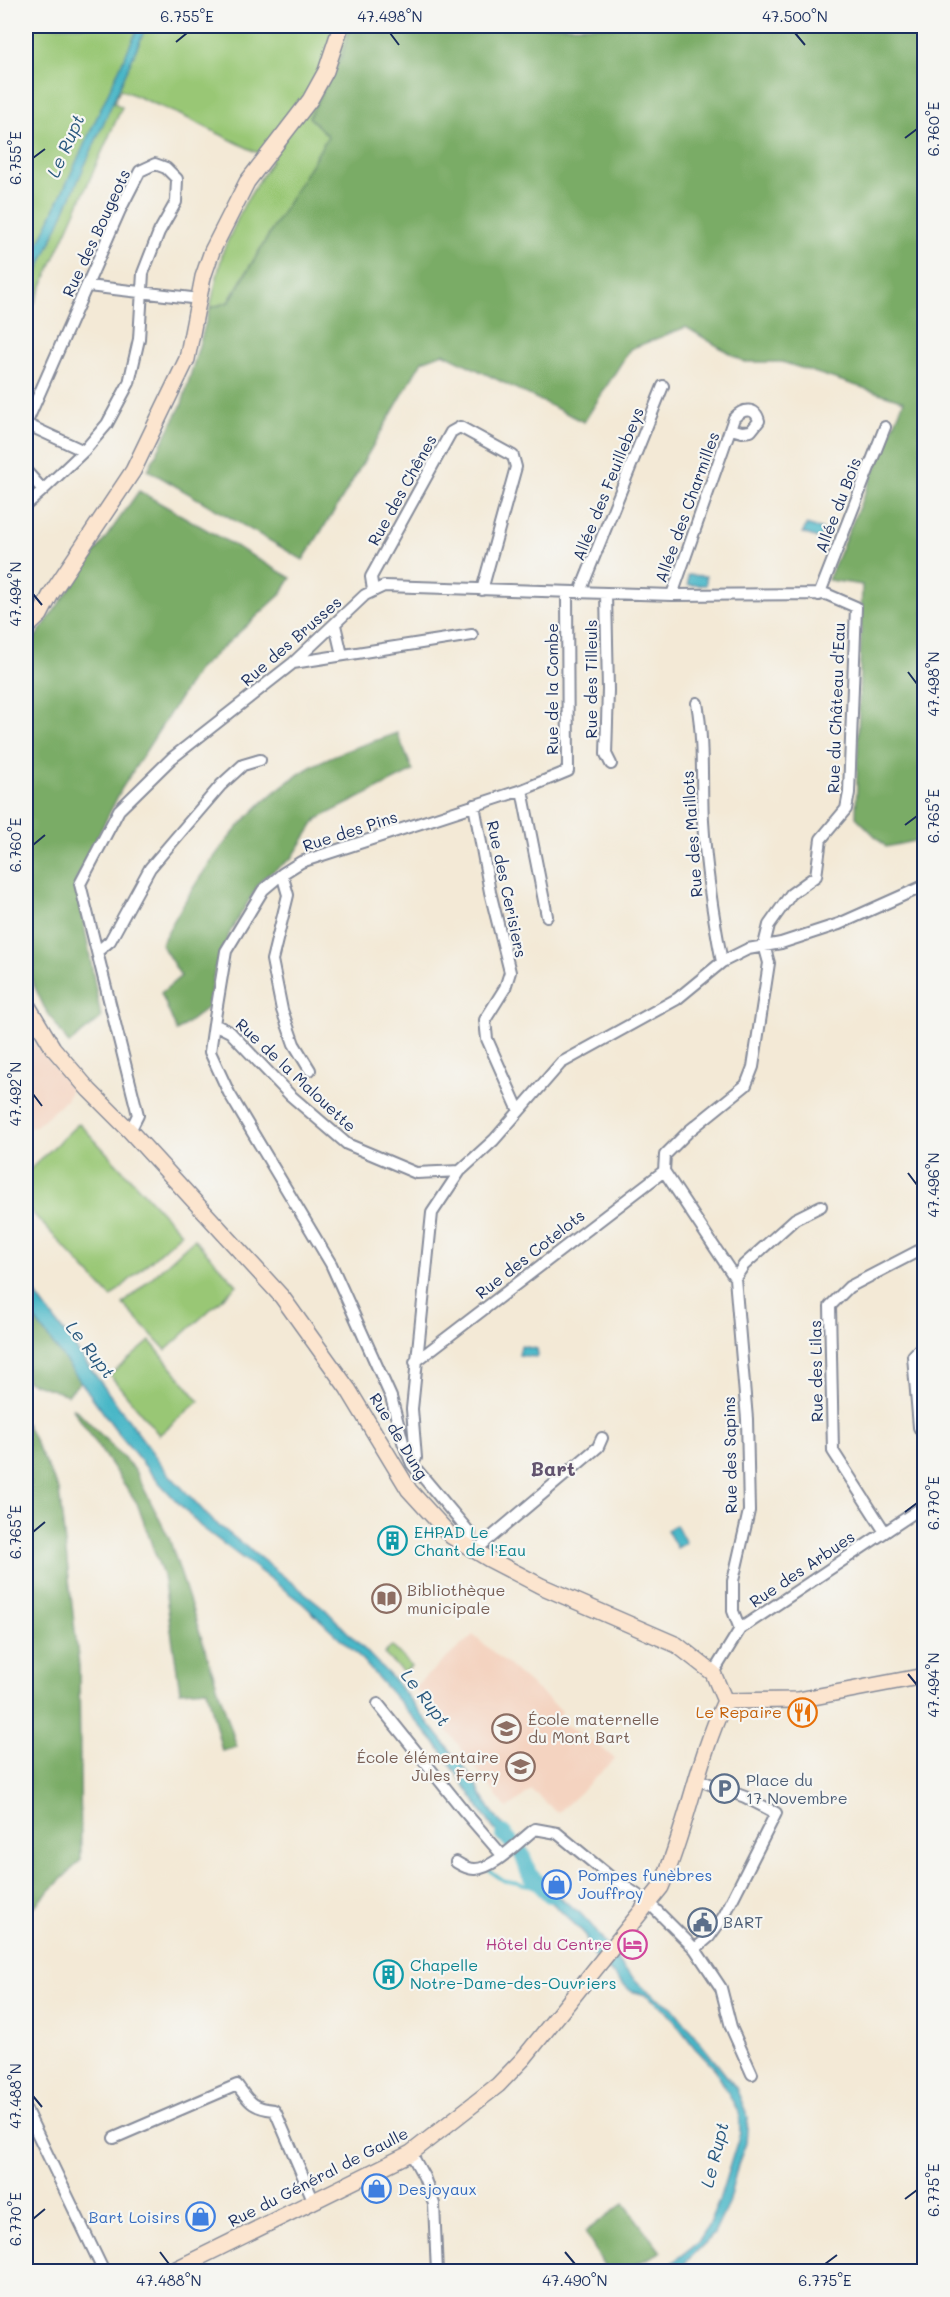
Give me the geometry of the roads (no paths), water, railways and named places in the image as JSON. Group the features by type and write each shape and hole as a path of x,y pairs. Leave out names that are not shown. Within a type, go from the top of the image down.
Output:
{"main road":[{"path":"26,628 40,615 51,594 134,471 187,359 203,277 212,251 247,182 310,100 326,71 341,26"},
{"path":"26,613 36,608 51,594"},
{"name":"Rue de Dung","path":"26,1003 53,1048 88,1090 130,1131 282,1297 348,1389 409,1490 451,1536 541,1586 677,1645 713,1673 725,1701"},
{"path":"725,1701 798,1700 924,1676"},
{"name":"Rue du Général de Gaulle","path":"171,2271 411,2153 498,2085 523,2060 661,1887 674,1857 713,1728 725,1701"}],"street":[{"name":"Rue des Bougeots","path":"155,164 166,168 177,179 176,202 159,232 143,273 142,292 139,339 129,383 107,424 84,451 26,424 120,210 140,171 155,164"},
{"path":"88,286 200,299"},
{"name":"Allée des Feuillebeys","path":"580,592 663,387"},
{"name":"Rue des Chênes","path":"373,590 371,577 451,432 460,427 513,456 516,466 482,590"},
{"name":"Allée du Bois","path":"819,595 885,427"},
{"name":"Allée des Charmilles","path":"672,596 731,429"},
{"path":"26,505 84,451"},
{"path":"26,471 43,490"},
{"path":"373,590 384,586 672,596 819,595"},
{"name":"Rue des Brusses","path":"130,1131 138,1115 80,884 119,810 172,758 293,663 373,590"},
{"name":"Rue de la Combe","path":"522,790 568,771 567,593"},
{"name":"Rue des Tilleuls","path":"606,593 608,690 606,754 611,764"},
{"name":"Rue du Château d'Eau","path":"664,1170 665,1155 689,1131 746,1085 753,1067 769,963 765,945 769,925 791,894 816,876 822,839 846,809 849,793 856,607 826,594 819,595"},
{"path":"335,625 342,655"},
{"path":"293,663 472,635"},
{"name":"Rue des Maillots","path":"697,703 701,724 703,822 712,913 722,962"},
{"path":"98,951 110,941 150,868 221,785 243,765 260,760"},
{"path":"522,790 547,916"},
{"name":"Rue des Pins","path":"214,1024 226,951 263,890 282,874 301,862 522,790"},
{"name":"Rue des Cerisiers","path":"474,805 490,892 510,972 505,988 485,1020 488,1039 519,1111"},
{"path":"282,874 288,895 272,960 282,1010 294,1044 310,1070"},
{"path":"412,1464 416,1458 412,1408 415,1362 432,1213 460,1171 494,1140 561,1063 677,999 722,962 748,949 781,942 839,924 924,886"},
{"name":"Rue de la Malouette","path":"460,1171 416,1173 347,1144 290,1095 230,1032 214,1024 210,1052 229,1093 331,1264 392,1397 403,1442 412,1464 470,1533 473,1548"},
{"name":"Rue des Sapins","path":"664,1170 735,1278 747,1419 749,1511 733,1581 733,1611 740,1629"},
{"name":"Rue des Cotelots","path":"415,1362 664,1170"},
{"path":"735,1278 744,1265 795,1219 821,1206"},
{"name":"Rue des Lilas","path":"885,1532 833,1451 830,1306 849,1287 924,1248"},
{"path":"924,1344 913,1356 921,1404 919,1427 924,1436"},
{"path":"473,1548 598,1447 602,1438"},
{"name":"Rue des Arbues","path":"713,1673 740,1629 924,1506"},
{"path":"378,1704 464,1811 506,1853"},
{"path":"694,1949 710,1937 724,1916 776,1813 745,1797 696,1779"},
{"path":"456,1862 474,1870 480,1869 492,1864 535,1829 557,1833 608,1875 649,1903 694,1949 721,1988 731,2027 752,2074"},
{"path":"114,2138 237,2085 251,2104 258,2108 274,2110 276,2113 314,2202"},
{"path":"26,2110 104,2271"},
{"path":"411,2153 424,2177 434,2204 437,2271"}],"water":[{"path":"139,26 145,26 143,34 26,298 26,271"},
{"path":"806,525 823,530 820,539 803,533"},
{"path":"688,575 706,576 706,585 688,585"},
{"path":"26,1281 166,1471 212,1520 324,1608 395,1681 473,1779 492,1811 516,1840 508,1844 493,1828 438,1746 357,1654 302,1603 200,1526 154,1477 119,1434 26,1307"},
{"path":"521,1346 537,1349 538,1355 536,1357 519,1355"},
{"path":"676,1525 686,1543 677,1548 667,1530"},
{"path":"539,1877 549,1890 580,1913 625,1970 647,1991 672,2007 736,2088 748,2117 746,2143 728,2204 714,2234 677,2271 653,2271 663,2270 698,2242 707,2228 719,2200 740,2133 739,2113 715,2069 695,2048 665,2009 646,1995 631,1991 594,1957 584,1933 532,1884"}],"waterway":[{"name":"Le Rupt","path":"503,1833 522,1854 529,1874 550,1895"},
{"path":"488,1870 504,1881 538,1887"}],"place":[{"name":"EHPAD Le Chant de l'Eau","path":"393,1541"},
{"name":"Bibliothèque municipale","path":"386,1599"},
{"name":"Le Repaire","path":"803,1712"},
{"name":"École maternelle du Mont Bart","path":"507,1728"},
{"name":"École élémentaire Jules Ferry","path":"520,1766"},
{"name":"Place du 17 Novembre","path":"725,1789"},
{"name":"Pompes funèbres Jouffroy","path":"557,1884"},
{"name":"BART","path":"702,1922"},
{"name":"Hôtel du Centre","path":"633,1944"},
{"name":"Chapelle Notre-Dame-des-Ouvriers","path":"389,1974"},
{"name":"Desjoyaux","path":"377,2189"},
{"name":"Bart Loisirs","path":"201,2217"}],"district":[{"name":"Bart","path":"553,1469"}]}
